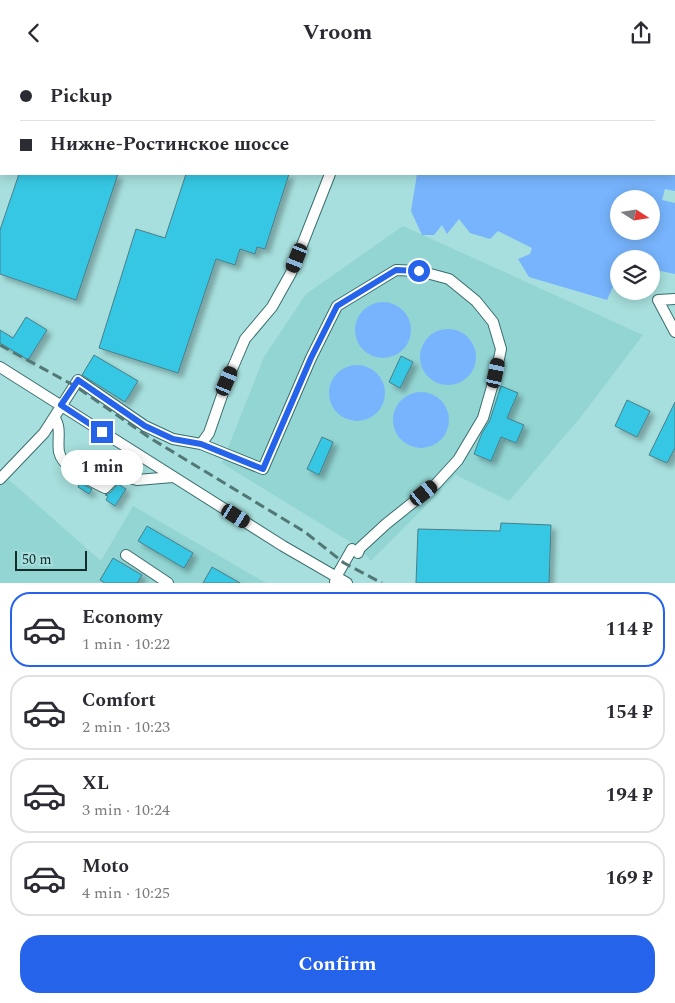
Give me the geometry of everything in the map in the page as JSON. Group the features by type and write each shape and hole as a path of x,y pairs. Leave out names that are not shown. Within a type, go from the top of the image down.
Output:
{"street":[{"path":"201,444 209,433 227,381 245,339 272,307 291,273 330,175"},
{"path":"0,479 44,433 78,380 145,426 173,439 201,444 263,469 311,358 337,306 396,270 419,271 449,279 476,301 493,321 501,349 483,417 458,460 436,483 355,551 336,580"},
{"path":"675,299 658,300 675,332"},
{"path":"0,367 336,580 347,583"},
{"path":"54,417 58,422 59,454 70,469 105,488 118,475 137,480 173,477"},
{"path":"126,555 168,583"}],"shaded area":[{"path":"403,226 643,335 580,418 509,501 456,475 371,561 360,548 222,463 264,357 306,294"},
{"path":"0,472 101,561 133,506 266,583 0,583"}],"water":[{"path":"417,175 675,175 675,274 660,271 660,250 610,250 610,293 607,300 529,277 518,259 530,254 532,248 498,231 490,239 470,233 459,219 447,234 442,225 434,235 422,235 411,211"},
{"path":"383,302 394,304 403,310 409,319 411,330 409,341 403,350 394,356 383,358 372,356 363,350 357,341 355,330 357,319 363,310 372,304"},
{"path":"448,329 459,331 468,337 474,346 476,357 474,368 468,377 459,383 448,385 437,383 428,377 422,368 420,357 422,346 428,337 437,331"},
{"path":"357,365 368,367 377,373 383,382 385,393 383,404 377,413 368,419 357,421 346,419 337,413 331,404 329,393 331,382 337,373 346,367"},
{"path":"421,392 432,394 441,400 447,409 449,420 447,431 441,440 432,446 421,448 410,446 401,440 395,431 393,420 395,409 401,400 410,394"}],"pier":[{"path":"665,189 675,191 675,203 662,200"}],"building":[{"path":"19,175 118,175 76,300 0,274 0,230"},
{"path":"186,175 289,175 265,249 257,247 255,254 240,249 235,265 216,259 178,373 99,348 136,229 165,238"},
{"path":"26,317 47,330 28,360 0,343 0,330 13,338"},
{"path":"94,355 138,381 125,402 82,375"},
{"path":"401,356 413,362 400,388 389,382"},
{"path":"501,386 518,393 507,418 524,425 516,443 501,437 491,461 474,454 482,433 490,420"},
{"path":"627,400 650,411 637,437 615,426"},
{"path":"675,402 675,448 667,463 649,455"},
{"path":"322,437 333,442 319,475 307,469"},
{"path":"91,465 103,472 99,478 87,471"},
{"path":"80,483 92,489 89,494 78,487"},
{"path":"118,484 126,489 115,506 106,500 108,496 105,495 110,493"},
{"path":"501,523 551,525 549,583 416,583 418,529 500,531"},
{"path":"147,526 193,553 184,568 138,541"},
{"path":"113,558 142,575 137,583 105,583 100,580"},
{"path":"212,567 240,583 203,583"}],"railway":[{"path":"0,345 75,386 150,438 305,532 344,563 382,583"}],"route":[{"path":"102,432 61,405 78,380 103,399 145,426 173,439 201,444 263,469 311,358 337,306 396,270 419,271"}]}
